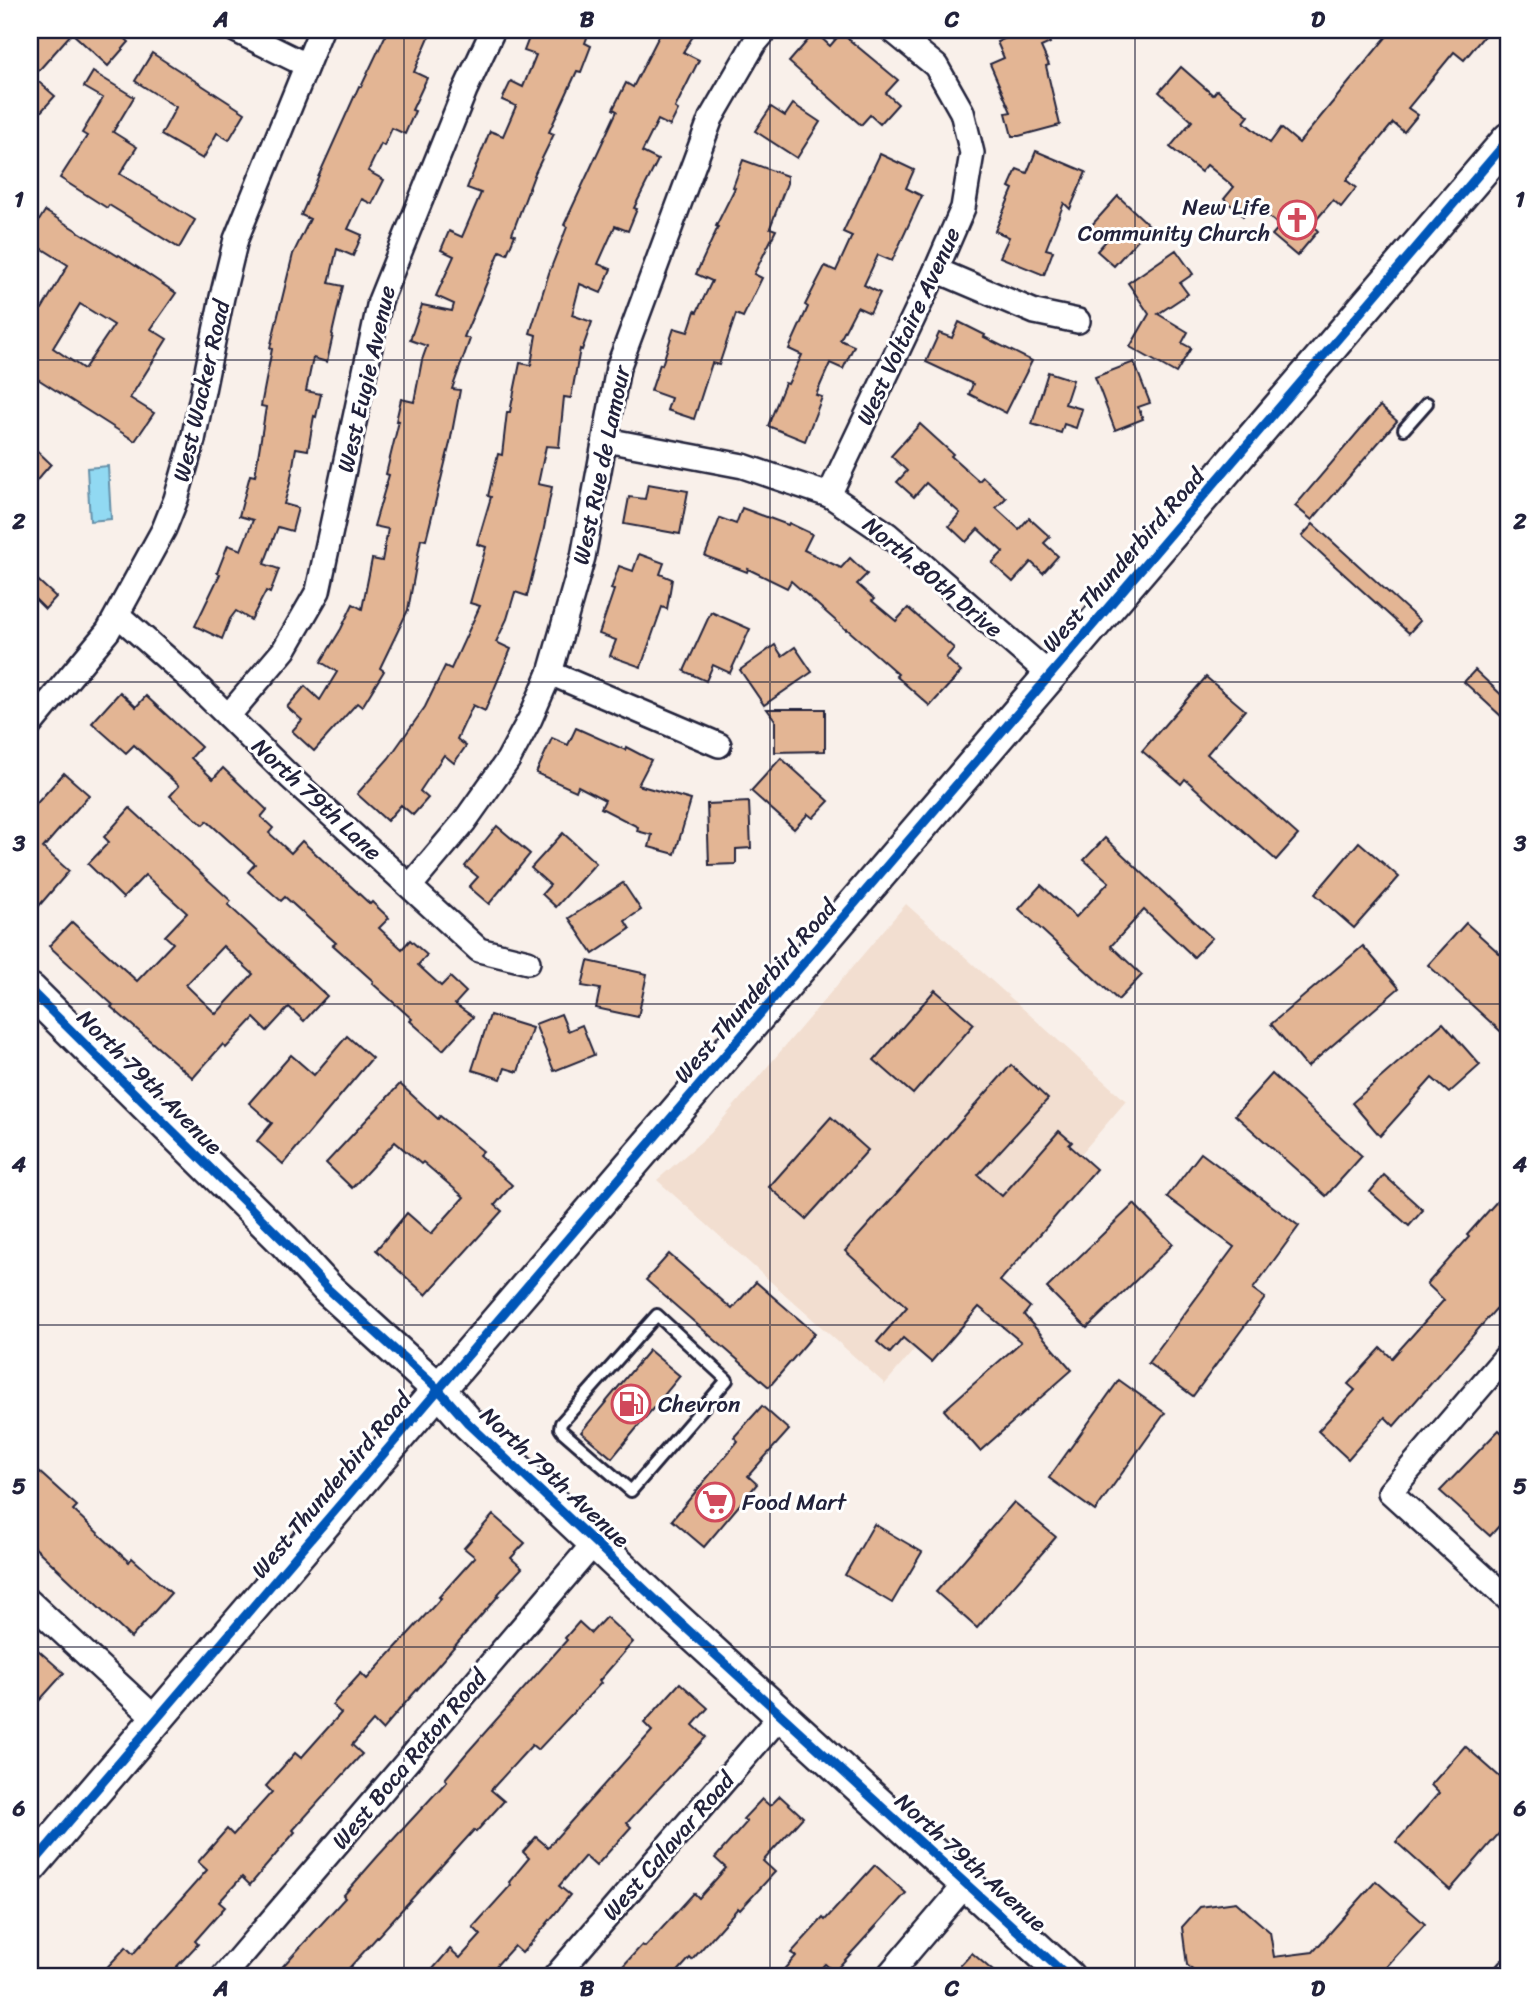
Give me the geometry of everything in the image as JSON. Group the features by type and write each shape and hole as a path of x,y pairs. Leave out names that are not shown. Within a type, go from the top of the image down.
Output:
{"main road":[{"name":"West Thunderbird Road","path":"30,1867 1509,139"},
{"name":"North 79th Avenue","path":"30,990 284,1241 328,1289 438,1389 468,1423 781,1715 1068,1977"}],"street":[{"path":"234,30 306,65"},
{"name":"West Wacker Road","path":"30,725 108,631 164,529 176,499 193,440 236,239 321,30"},
{"name":"West Eugie Avenue","path":"228,716 284,650 317,591 380,301 465,90 493,30"},
{"name":"West Rue de Lamour","path":"411,885 464,822 508,760 550,673 583,557 618,368 711,118 754,44 766,30"},
{"name":"West Voltaire Avenue","path":"829,495 963,208 972,153 962,111 936,66 892,30"},
{"path":"936,270 1035,312 1077,321"},
{"name":"North 80th Drive","path":"606,440 743,466 829,495 887,534 1050,675"},
{"name":"North 79th Lane","path":"118,615 188,677 292,778 479,950 528,962"},
{"path":"550,673 719,745"},
{"path":"1509,1353 1390,1492 1509,1600"},
{"name":"West Boca Raton Road","path":"223,1977 595,1542"},
{"path":"30,1602 156,1720"},
{"name":"West Calavar Road","path":"555,1977 781,1715"},
{"path":"887,1977 966,1884"},
{"path":"1504,1977 1509,1971"}],"lane":[{"path":"1405,429 1427,403"},
{"path":"657,1315 727,1380 631,1491 560,1428 561,1423 657,1315"}],"shaded area":[{"path":"906,904 1126,1101 885,1384 657,1180 711,1133"}],"water":[{"path":"108,466 111,519 90,521 87,468"}],"building":[{"path":"30,30 116,30 129,42 108,66 72,33 33,77 55,96 30,124"},
{"path":"388,30 432,30 414,72 427,78 412,110 415,111 405,134 392,128 368,171 384,180 372,204 362,199 348,229 362,235 353,256 337,249 329,283 343,286 333,335 327,362 313,358 306,391 321,394 308,450 296,448 284,504 298,508 292,531 278,527 264,564 279,569 270,593 266,591 251,620 236,611 222,639 195,626 220,574 217,573 228,545 241,550 253,520 239,516 250,475 255,476 266,407 261,406 272,349 270,348 293,254 310,219 301,215 359,86 361,87"},
{"path":"532,30 590,30 585,43 591,46 581,72 577,71 549,132 554,134 535,173 507,254 500,251 464,337 470,339 452,389 460,390 450,443 426,540 421,539 408,610 380,668 384,671 362,707 357,703 314,751 292,731 302,720 287,707 305,686 320,700 337,672 321,662 353,604 362,609 372,559 382,561 388,529 374,526 389,475 386,474 399,421 396,421 401,399 414,402 427,346 410,340 422,305 452,311 454,304 436,296 454,256 441,250 449,231 462,237 481,193 467,188 490,131 503,136 516,106 502,100 511,81 523,87 536,55 524,51"},
{"path":"662,30 697,30 683,52 699,60 675,108 678,110 670,126 658,120 642,152 658,160 634,208 637,209 628,231 615,226 598,264 611,269 601,293 580,284 572,315 592,322 582,350 580,349 571,398 564,397 559,447 546,446 538,484 552,487 527,596 515,592 507,619 496,642 511,649 485,711 473,705 457,739 466,746 454,763 444,755 420,791 428,798 413,815 401,805 387,821 357,794 389,758 425,707 445,666 451,669 480,606 470,603 486,547 477,544 491,497 488,496 498,454 502,455 507,412 510,412 520,363 531,365 536,335 530,333 567,227 564,225 617,111 613,109 626,83 633,87"},
{"path":"1024,30 1044,30 1050,43 1041,47 1049,65 1046,66 1060,125 1012,136 1006,113 1011,112 990,64 1004,58 997,42"},
{"path":"1392,30 1489,30 1464,60 1454,52 1408,108 1418,115 1404,132 1393,123 1346,180 1356,188 1341,207 1333,200 1312,225 1318,231 1297,256 1272,235 1280,226 1253,204 1243,216 1224,199 1234,187 1207,165 1201,172 1170,147 1192,121 1159,92 1181,67 1213,95 1217,90 1249,116 1244,122 1270,143 1281,128 1299,143"},
{"path":"815,32 830,46 841,33 898,80 886,93 898,104 880,124 870,115 861,125 789,62"},
{"path":"152,53 245,113 229,140 217,133 203,159 161,135 176,107 135,81"},
{"path":"93,72 134,97 113,132 137,147 120,174 195,220 179,248 60,178 87,136 82,133 103,98 84,87"},
{"path":"793,104 820,122 797,158 755,131 771,107 785,116"},
{"path":"1036,151 1086,172 1070,209 1064,203 1046,249 1053,251 1044,275 1000,257 1009,237 995,231 1013,189 1009,187 1017,169 1027,173"},
{"path":"880,154 914,170 906,188 922,196 892,261 878,255 864,285 880,293 870,313 857,307 840,340 854,346 843,369 830,363 816,395 822,397 805,441 768,426 785,383 788,384 802,355 789,349 808,307 805,305 825,266 836,271 852,236 843,232"},
{"path":"743,160 787,176 787,183 770,228 776,230 754,274 762,278 743,317 736,314 719,365 712,363 694,419 667,410 671,398 651,391 674,328 688,332 695,311 697,312 712,281 696,274 735,188 733,187"},
{"path":"1118,196 1150,226 1114,266 1097,251 1106,241 1090,227"},
{"path":"45,211 176,293 151,329 167,339 130,398 154,413 135,441 30,374 30,302 42,309 68,265 30,241 30,235","holes":["80,304 114,325 84,369 53,348"]},
{"path":"1176,250 1193,274 1180,283 1188,294 1158,314 1188,332 1182,343 1191,348 1176,373 1130,347 1149,314 1128,283"},
{"path":"959,322 1032,361 1006,413 969,394 973,384 926,362 939,333 952,338"},
{"path":"1134,362 1150,403 1138,407 1143,419 1115,430 1095,377"},
{"path":"1048,372 1073,380 1065,404 1082,409 1076,428 1064,424 1061,433 1032,424"},
{"path":"1380,406 1397,421 1312,520 1295,506"},
{"path":"920,424 979,481 983,477 1006,498 996,508 1019,529 1029,518 1050,537 1044,543 1058,556 1043,573 1031,562 1013,582 992,563 1003,552 978,529 966,542 949,526 960,513 926,483 914,497 897,482 907,471 891,456"},
{"path":"30,444 51,464 30,488"},
{"path":"648,484 688,491 680,534 624,524 629,497 645,499"},
{"path":"742,508 788,525 789,523 812,534 804,550 841,568 850,558 867,574 857,584 874,599 872,601 896,621 908,608 954,648 946,658 961,672 930,706 896,676 898,674 791,581 787,588 748,569 747,572 705,556 720,518 736,524"},
{"path":"1313,524 1420,621 1409,633 1302,536"},
{"path":"639,554 664,563 660,574 672,579 667,609 662,607 641,667 610,656 616,640 599,634 619,566 633,571"},
{"path":"30,573 56,597 45,609 30,594"},
{"path":"711,612 750,629 730,673 713,665 706,681 684,671"},
{"path":"775,645 782,656 795,647 812,672 764,705 740,670"},
{"path":"1475,670 1509,702 1509,708 1501,716 1464,682"},
{"path":"1206,677 1245,710 1207,754 1298,835 1276,860 1185,779 1181,784 1142,751"},
{"path":"120,692 136,707 146,696 201,747 191,758 213,779 223,768 267,810 261,817 273,828 269,833 291,853 302,841 370,904 372,902 389,918 379,928 402,949 410,940 427,955 418,965 441,986 450,977 466,992 455,1004 473,1017 443,1050 333,945 336,943 285,897 281,901 248,872 255,864 207,821 203,825 170,796 179,786 134,745 126,753 92,723"},
{"path":"767,709 825,709 825,751 775,752 775,720"},
{"path":"576,728 625,750 626,747 651,760 638,785 691,800 675,854 649,847 652,835 637,831 638,827 601,808 605,800 578,786 576,791 536,773 552,738 568,745"},
{"path":"781,758 829,801 813,818 808,814 794,829 751,791"},
{"path":"64,773 89,795 43,848 69,871 38,907 30,900 30,811"},
{"path":"749,802 751,848 736,849 736,864 709,865 707,804"},
{"path":"130,808 231,901 228,905 327,996 304,1021 289,1007 267,1031 254,1018 226,1048 223,1044 193,1078 111,1007 113,1005 49,946 72,922 137,981 173,943 165,936 187,913 145,875 123,898 88,864 109,842 104,837","holes":["223,946 253,974 216,1014 186,985"]},
{"path":"497,826 530,854 489,904 469,887 478,877 465,866"},
{"path":"563,833 596,863 556,907 542,894 550,885 531,868"},
{"path":"1105,838 1212,938 1194,957 1144,910 1111,946 1142,975 1118,1000 1019,909 1041,885 1076,917 1109,882 1084,860"},
{"path":"1359,842 1399,877 1354,928 1315,894"},
{"path":"623,883 641,910 625,921 630,929 593,954 569,918"},
{"path":"1466,923 1509,962 1509,1039 1428,965"},
{"path":"1363,946 1399,988 1307,1067 1271,1024"},
{"path":"588,961 647,974 638,1017 596,1008 600,989 582,986"},
{"path":"935,990 974,1024 913,1094 874,1060"},
{"path":"561,1014 568,1031 582,1025 594,1055 554,1071 535,1024"},
{"path":"490,1015 532,1028 518,1072 505,1068 501,1079 472,1070"},
{"path":"1443,1023 1480,1065 1449,1093 1432,1078 1380,1136 1352,1103"},
{"path":"347,1036 372,1058 283,1164 257,1141 272,1123 249,1103 291,1055 314,1075"},
{"path":"1011,1065 1048,1099 978,1175 1002,1196 1059,1131 1072,1142 1069,1145 1096,1169 1000,1281 1030,1307 1024,1315 1072,1370 980,1451 944,1410 1021,1342 979,1307 931,1362 903,1338 890,1353 877,1342 907,1307 845,1251"},
{"path":"1272,1074 1362,1156 1326,1196 1235,1115"},
{"path":"400,1084 438,1119 440,1116 483,1151 479,1155 512,1185 495,1205 502,1211 426,1295 376,1250 407,1213 431,1234 464,1197 395,1142 352,1188 326,1163"},
{"path":"831,1117 868,1150 806,1219 769,1187"},
{"path":"1201,1153 1299,1226 1253,1289 1265,1298 1193,1396 1148,1363 1234,1247 1167,1197"},
{"path":"1384,1175 1423,1210 1409,1226 1370,1192"},
{"path":"1499,1199 1509,1208 1509,1294 1394,1426 1385,1417 1348,1459 1318,1431 1355,1390 1348,1384 1381,1348 1392,1358 1444,1300 1427,1284"},
{"path":"1134,1204 1173,1244 1087,1328 1047,1288"},
{"path":"669,1254 732,1309 756,1282 815,1333 769,1387 646,1280"},
{"name":"Chevron","path":"649,1350 680,1376 612,1458 581,1432"},
{"path":"1119,1380 1165,1413 1095,1511 1049,1478"},
{"name":"Food Mart","path":"762,1406 789,1430 748,1476 757,1484 704,1547 672,1520 738,1441 734,1437"},
{"path":"1499,1430 1509,1440 1509,1515 1490,1536 1440,1491"},
{"path":"37,1470 77,1506 73,1510 129,1562 132,1558 171,1593 131,1638 30,1543 30,1478"},
{"path":"1014,1502 1056,1537 977,1628 936,1592"},
{"path":"493,1515 525,1543 511,1558 522,1568 499,1595 382,1730 373,1721 352,1745 362,1754 293,1830 295,1832 250,1885 242,1877 219,1902 225,1907 195,1941 198,1944 167,1977 98,1977 126,1947 133,1954 207,1870 198,1862 227,1829 233,1835 272,1792 266,1786 295,1753 301,1758 341,1713 332,1705 361,1673 367,1679 441,1598 439,1597 475,1557 464,1548"},
{"path":"874,1524 922,1552 892,1603 845,1575"},
{"path":"606,1617 633,1642 599,1681 601,1683 538,1750 532,1745 491,1790 504,1801 476,1832 474,1830 341,1977 273,1977 447,1781 445,1779 567,1640 565,1638 579,1622 591,1633"},
{"path":"30,1643 64,1673 30,1711"},
{"path":"680,1683 708,1708 693,1725 706,1737 627,1823 631,1827 596,1866 585,1856 559,1886 570,1895 537,1936 522,1953 514,1946 486,1977 426,1977 450,1949 460,1958 481,1935 473,1927 511,1885 509,1882 529,1858 523,1852 536,1837 548,1847 652,1731 644,1723"},
{"path":"1465,1746 1509,1785 1509,1822 1450,1890 1396,1842 1439,1793 1431,1785"},
{"path":"780,1796 803,1817 763,1861 775,1872 740,1910 738,1908 692,1960 690,1958 673,1977 613,1977 642,1945 645,1947 694,1893 699,1898 726,1868 715,1858 747,1822 743,1819 762,1799 770,1806"},
{"path":"875,1865 906,1893 834,1972 825,1964 813,1977 777,1977 796,1956 791,1953"},
{"path":"1376,1881 1425,1924 1377,1977 1200,1977 1187,1965 1182,1927 1200,1907 1236,1902 1270,1932 1274,1957 1313,1952"},
{"path":"972,1953 1000,1977 950,1977"}],"cycle path":[{"path":"30,1867 1509,139"},
{"path":"30,990 284,1241 328,1289 438,1389 468,1423 675,1618 1068,1977"}],"place":[{"name":"New Life Community Church","path":"1297,220"},
{"name":"Chevron","path":"631,1404"},
{"name":"Food Mart","path":"715,1502"}]}
